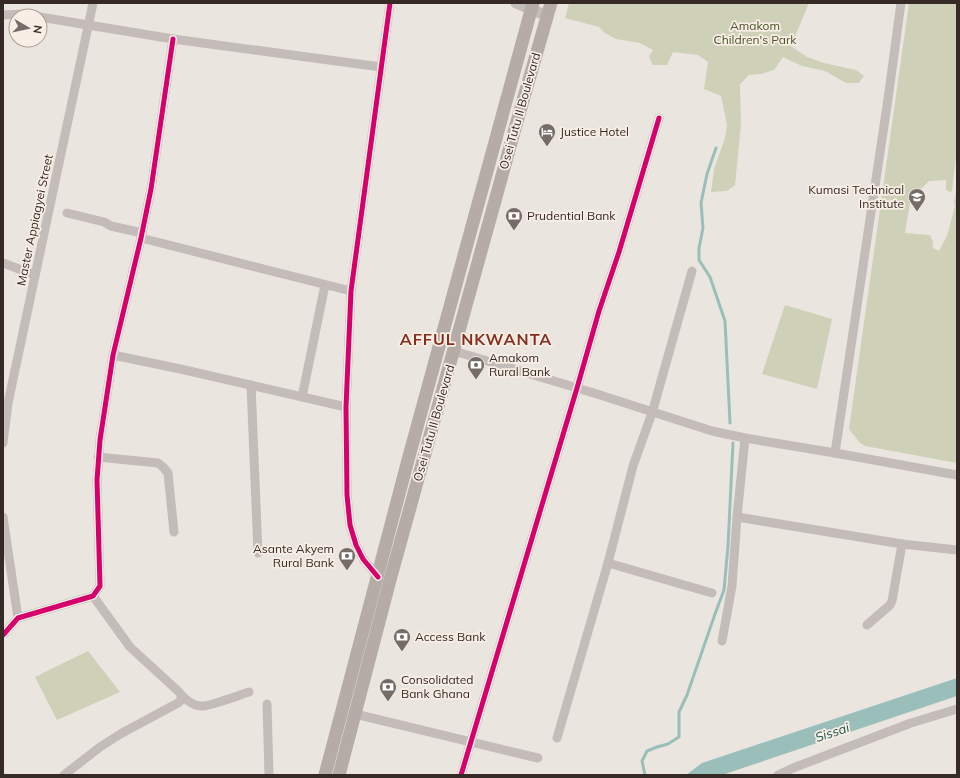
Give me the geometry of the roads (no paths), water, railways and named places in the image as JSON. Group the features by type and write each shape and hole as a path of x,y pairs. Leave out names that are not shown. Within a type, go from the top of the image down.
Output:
{"main road":[{"name":"Osei Tutu II Boulevard","path":"339,775 390,580 551,3"},
{"name":"Osei Tutu II Boulevard","path":"325,775 408,460 532,6"}],"street":[{"name":"Master Appiagyei Street","path":"3,443 8,403 90,24 93,3"},
{"path":"378,577 363,559 356,545 350,525 346,481 346,407 351,291 390,3"},
{"path":"516,3 532,6 547,16"},
{"path":"835,453 901,3"},
{"path":"48,18 173,39 381,67"},
{"path":"3,635 18,618 93,596 99,588 98,457 113,355 142,235 151,189 173,39"},
{"path":"461,775 658,118"},
{"path":"67,213 104,222 111,226 142,235 351,291"},
{"path":"3,263 35,275"},
{"path":"556,738 608,564 633,466 652,412 692,271"},
{"path":"302,397 325,285"},
{"path":"454,351 712,431 957,475"},
{"path":"113,355 346,407"},
{"path":"251,385 258,553"},
{"path":"722,641 732,586 745,438"},
{"path":"98,457 158,463 163,467 168,473 174,532"},
{"path":"3,517 18,618"},
{"path":"737,517 902,544 957,550"},
{"path":"867,625 890,605 892,601 902,544"},
{"path":"608,564 712,593"},
{"path":"93,596 130,647 181,695 194,705 203,706 249,692"},
{"path":"64,775 122,733 178,704 181,700 181,695"},
{"path":"267,704 269,775"},
{"path":"778,775 910,723 957,709"},
{"path":"355,714 538,758"}],"water":[{"name":"Sissai","path":"957,678 957,696 722,775 686,775 702,763"}],"waterway":[{"path":"716,148 707,174 701,203 703,228 699,248 699,260 710,277 725,321 730,423"},
{"path":"645,775 642,761 647,751 668,744 679,737 679,712 687,695 724,590 728,546 733,443"}],"place":[{"name":"Justice Hotel","path":"547,147"},
{"name":"Kumasi Technical Institute","path":"917,212"},
{"name":"Prudential Bank","path":"514,231"},
{"name":"Amakom Rural Bank","path":"476,380"},
{"name":"Asante Akyem Rural Bank","path":"347,571"},
{"name":"Access Bank","path":"402,652"},
{"name":"Consolidated Bank Ghana","path":"388,702"}],"district":[{"name":"AFFUL NKWANTA","path":"476,339"}],"park label":[{"name":"Amakom Children's Park","path":"755,33"}]}
